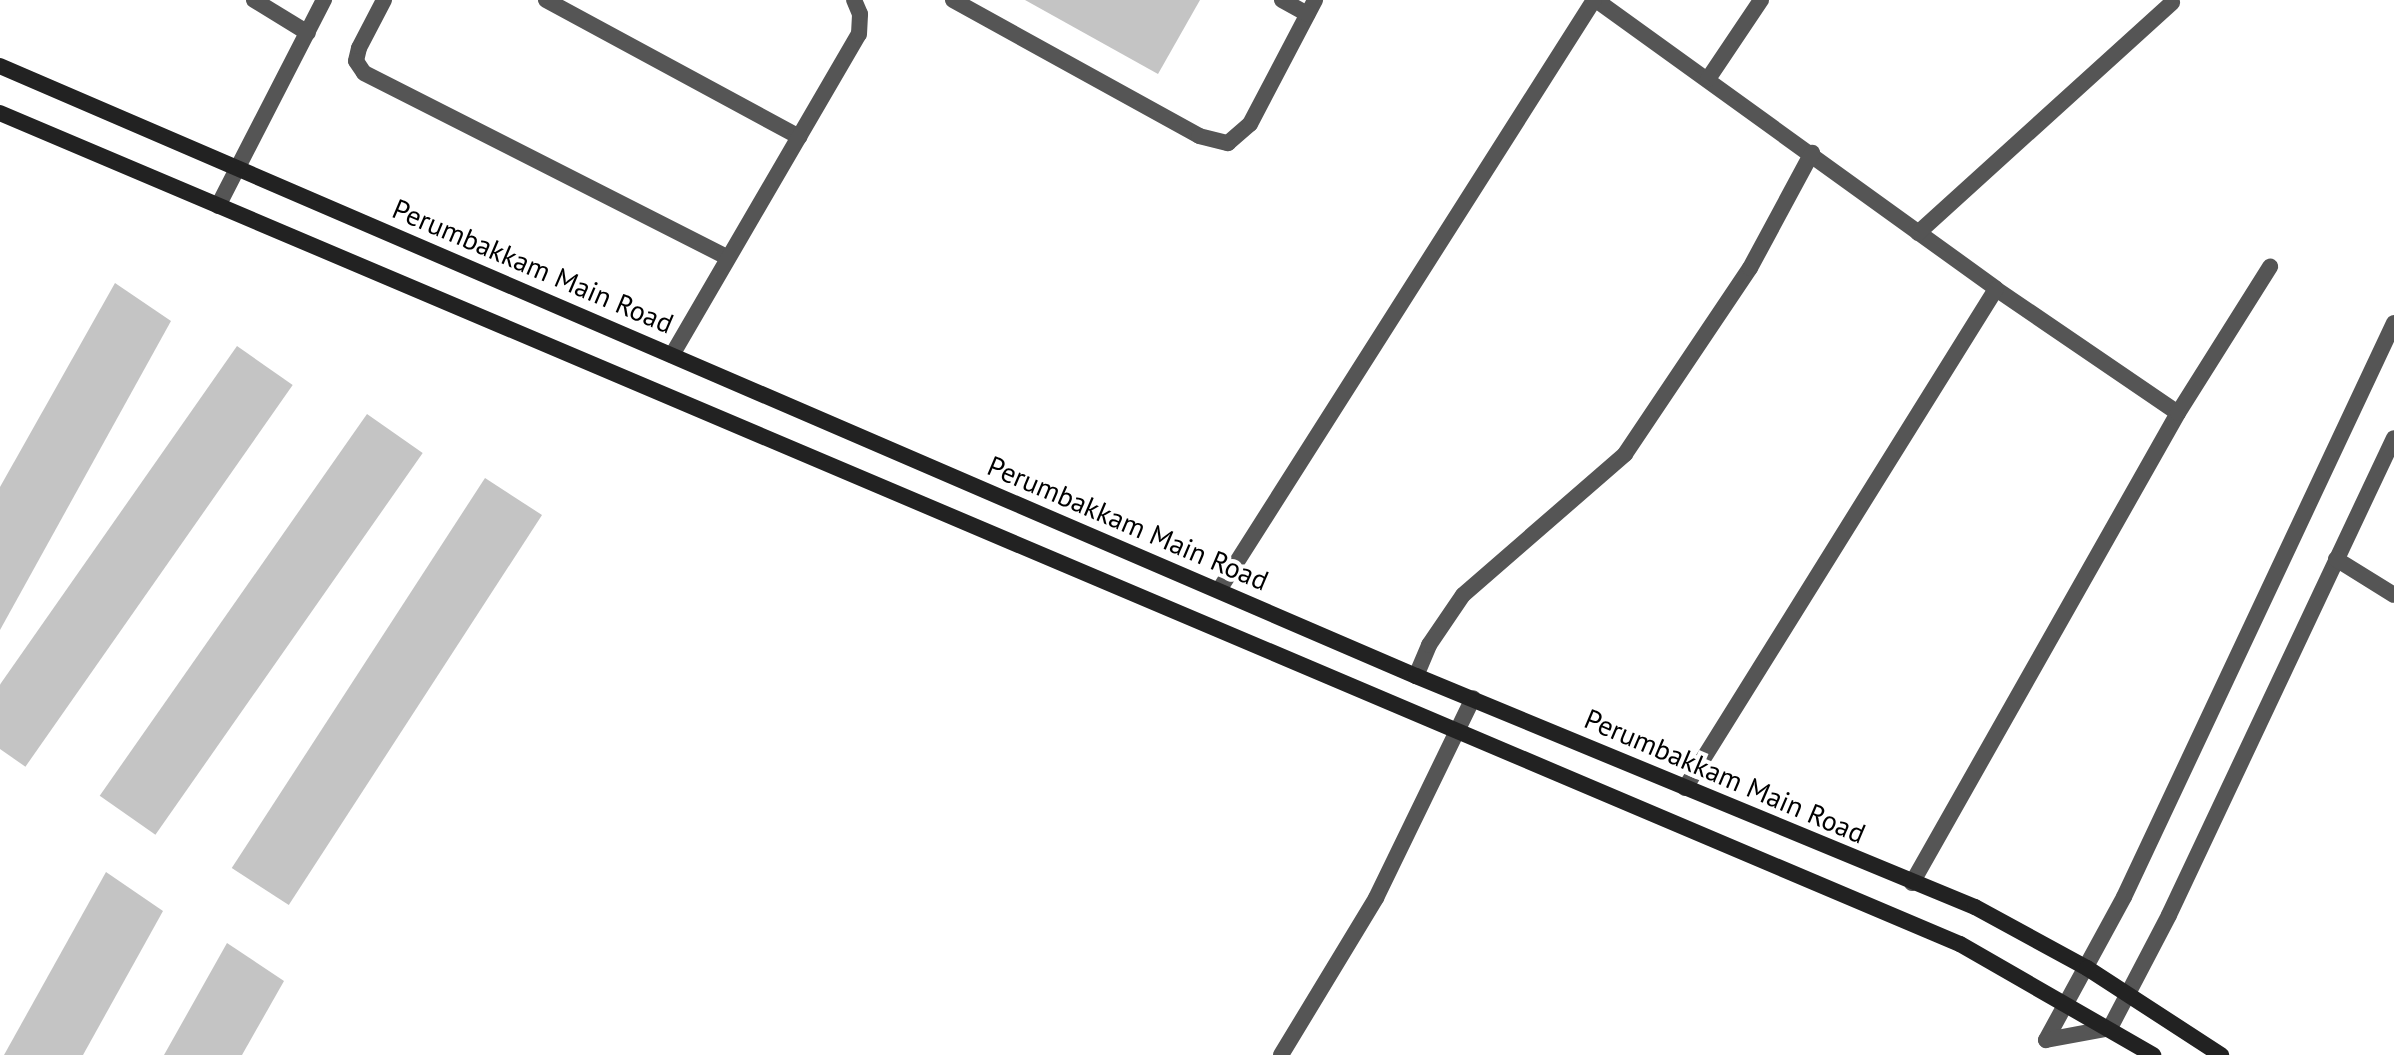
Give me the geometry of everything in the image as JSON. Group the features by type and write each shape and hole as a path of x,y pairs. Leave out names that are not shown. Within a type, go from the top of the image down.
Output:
{"street":[{"path":"218,206 324,0"},
{"path":"384,0 359,48 356,61 364,73 728,258"},
{"path":"546,0 799,137"},
{"path":"672,355 859,34 860,14 854,0"},
{"path":"953,0 1199,136 1228,143 1250,124 1311,7 1282,0"},
{"path":"1219,590 1595,0 1812,153 1996,289 2178,413"},
{"path":"1708,79 1761,0"},
{"path":"256,1 308,33"},
{"path":"1918,233 2172,3"},
{"name":"Perumbakkam Main Road","path":"0,66 1416,676 1975,907 2087,968 2221,1055"},
{"path":"0,113 1960,944 2067,1001 2153,1055"},
{"path":"1416,676 1429,645 1463,595 1625,454 1750,268 1812,153"},
{"path":"1912,883 2178,413 2270,267"},
{"path":"1685,788 1996,289"},
{"path":"2034,1055 2046,1040 2087,968 2394,323"},
{"path":"2110,1028 2394,438"},
{"path":"2336,559 2394,595"},
{"path":"1281,1055 1376,898 1473,698"},
{"path":"2046,1040 2110,1028"}],"building":[{"path":"1025,0 1200,0 1158,74"},
{"path":"115,283 171,321 0,630 0,487"},
{"path":"237,346 293,385 25,767 0,749 0,684"},
{"path":"367,414 423,453 155,835 100,796"},
{"path":"485,478 542,515 289,905 232,868"},
{"path":"106,872 163,911 83,1055 4,1055"},
{"path":"227,943 284,981 242,1055 164,1055"}]}
